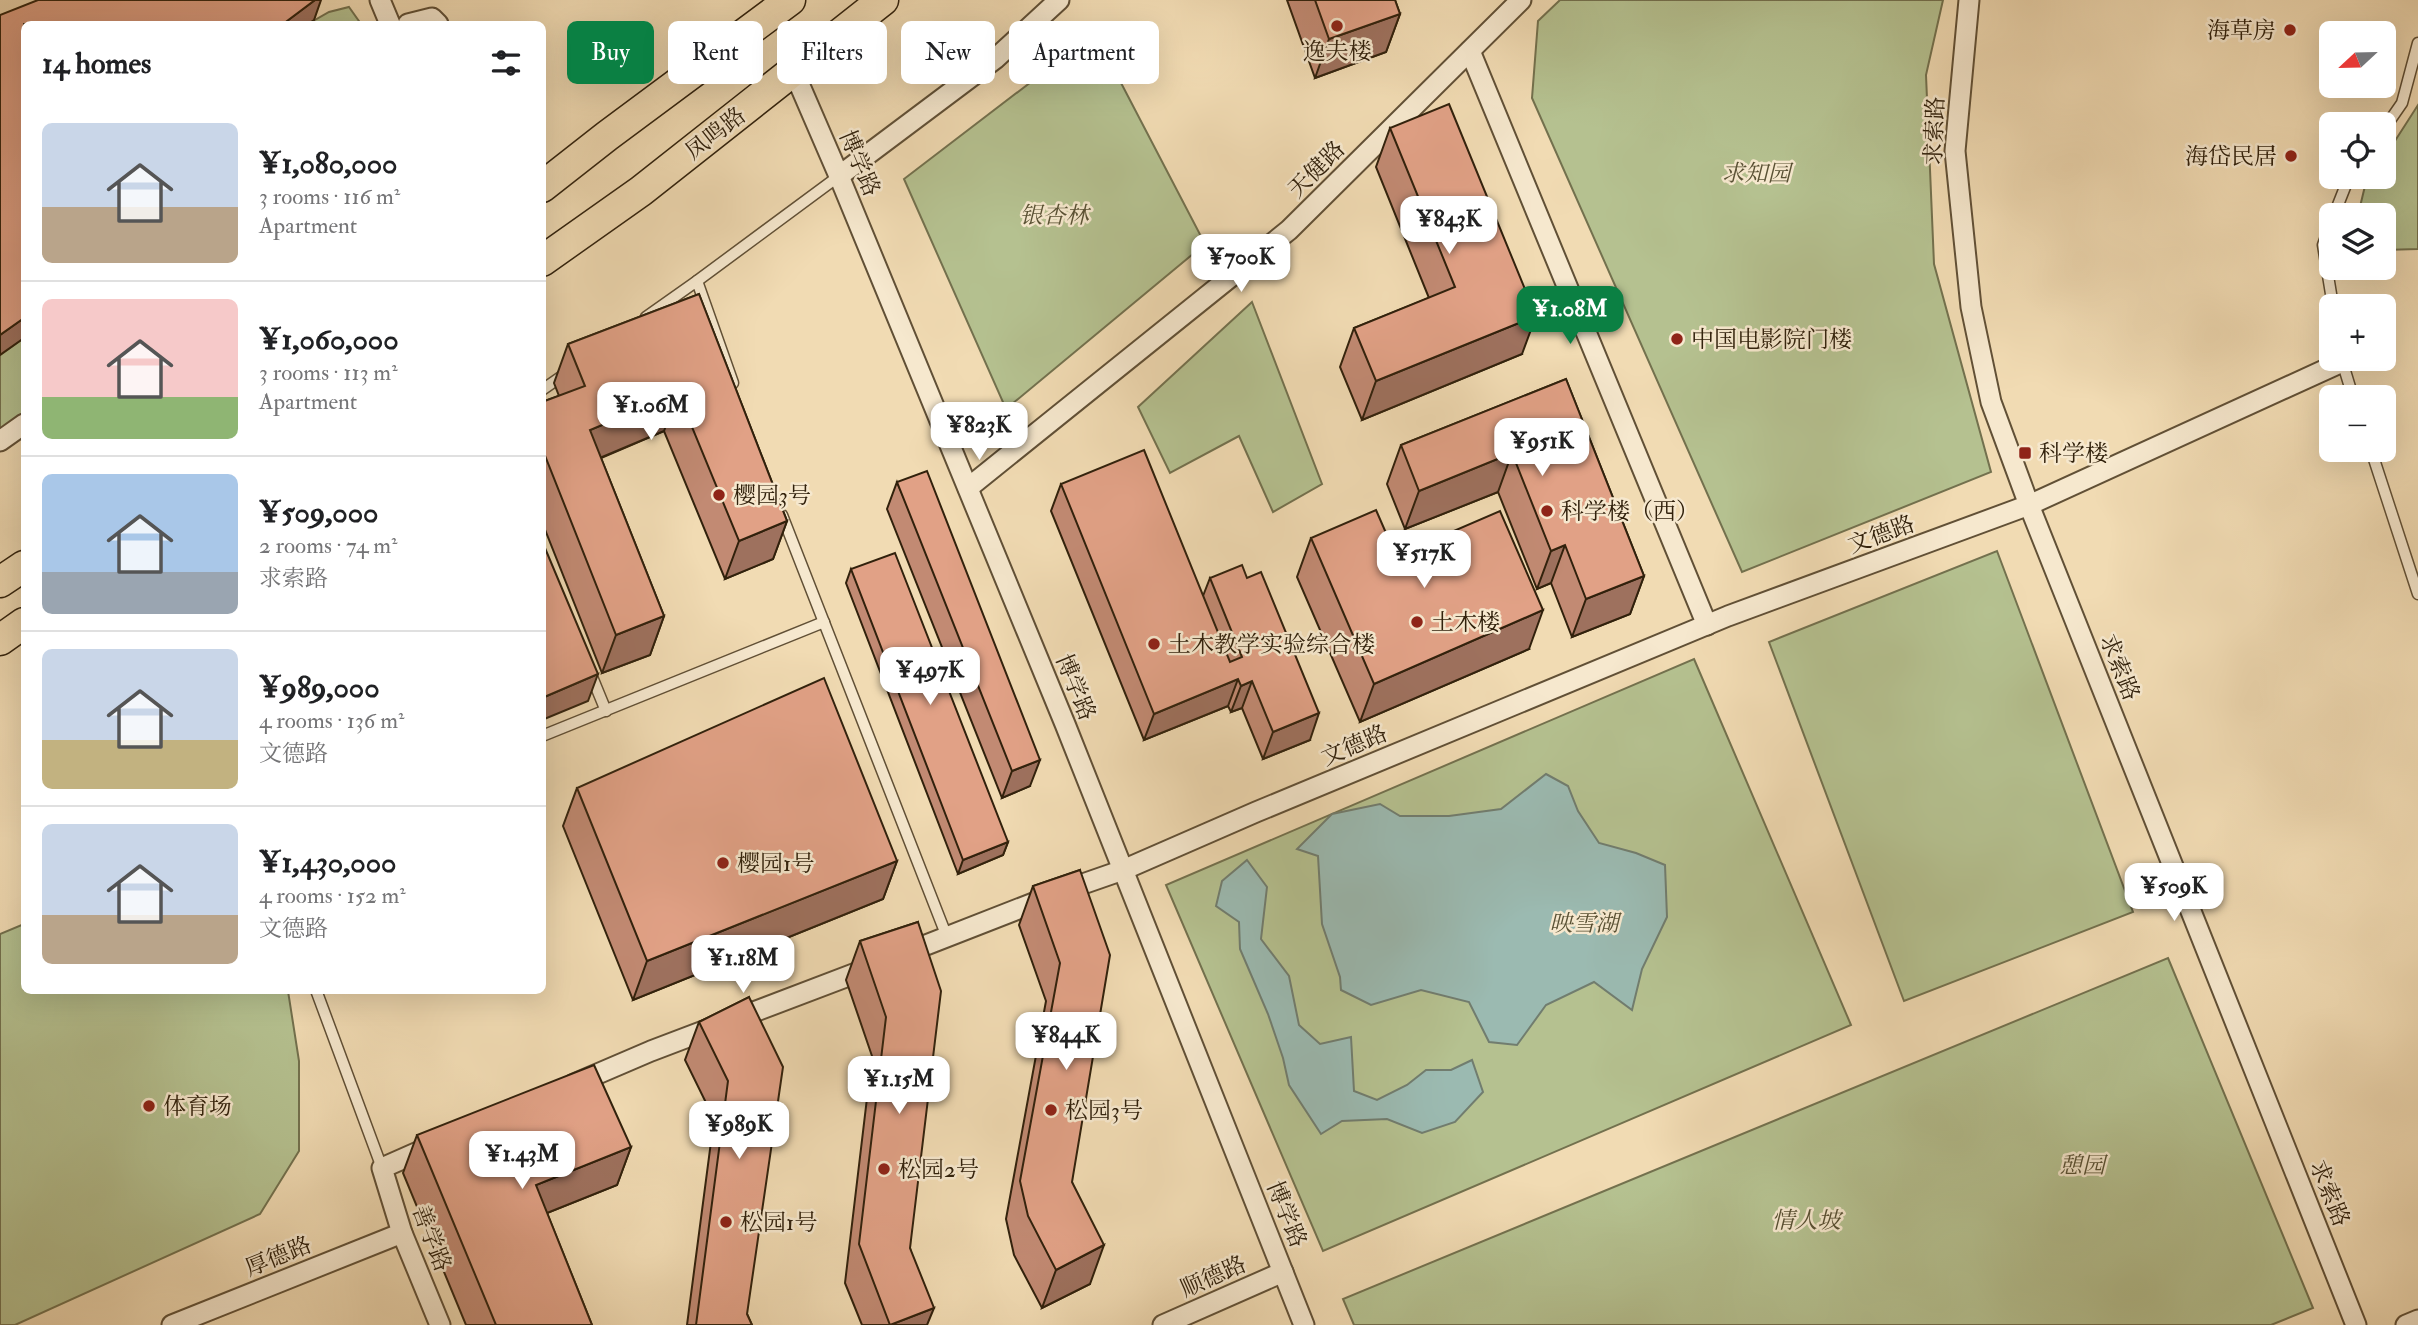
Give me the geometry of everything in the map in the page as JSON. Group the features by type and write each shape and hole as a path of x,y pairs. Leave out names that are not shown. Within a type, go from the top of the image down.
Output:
{"main road":[{"path":"546,178 790,0"},
{"name":"凤鸣路","path":"857,21 883,0"},
{"name":"凤鸣路","path":"546,258 641,191 779,84"},
{"path":"0,582 21,568"},
{"path":"0,640 21,625"}],"street":[{"path":"380,0 389,21"},
{"path":"839,176 995,59 1059,0"},
{"name":"天健路","path":"968,488 1289,230 1521,0"},
{"name":"求索路","path":"1969,0 1955,152 1971,307 1991,402 2029,505 2356,1325"},
{"path":"415,21 432,18 435,21"},
{"path":"1470,51 1707,625"},
{"name":"博学路","path":"799,84 968,488 1304,1325"},
{"name":"文德路","path":"561,1090 651,1051 1123,870 1707,625 2029,505 2319,371"},
{"path":"0,442 21,426"},
{"path":"382,1168 446,1140"},
{"name":"善学路","path":"382,1168 402,1234 439,1325"},
{"name":"厚德路","path":"173,1325 402,1234"},
{"name":"顺德路","path":"1163,1325 1283,1272"},
{"path":"2406,1325 2418,1320"}],"lane":[{"path":"2396,112 2402,103 2418,43"},
{"path":"642,320 839,176"},
{"path":"697,281 739,399"},
{"path":"546,387 576,367"},
{"path":"2375,462 2418,594"},
{"path":"778,503 947,937"},
{"path":"546,734 824,622"},
{"path":"584,656 606,710"},
{"path":"317,994 382,1168"}],"green space":[{"name":"求知园","path":"1560,0 1943,0 1926,75 1934,264 1991,472 1742,572 1532,98 1538,21"},
{"path":"349,7 359,21 313,21 329,12"},
{"name":"银杏林","path":"1028,84 1122,84 1205,244 1006,409 904,179"},
{"path":"2418,105 2418,249 2396,250 2396,203 2361,203 2364,189 2396,189 2396,139"},
{"path":"1252,302 1322,484 1273,512 1239,436 1170,473 1138,407"},
{"path":"21,340 21,415 0,431 0,355"},
{"path":"1997,551 2133,912 1904,1001 1769,642"},
{"name":"映雪湖","path":"1694,659 1851,1025 1323,1251 1166,885"},
{"name":"体育场","path":"21,925 21,994 288,994 299,1061 299,1151 260,1214 15,1325 0,1325 0,934"},
{"path":"2168,958 2313,1308 2271,1325 1354,1325 1343,1299"}],"water":[{"path":"1546,774 1568,786 1578,811 1599,843 1636,853 1665,865 1667,917 1642,969 1632,1010 1594,982 1546,1005 1517,1045 1489,1042 1469,1002 1421,990 1371,1005 1341,990 1340,977 1322,924 1318,856 1297,849 1332,814 1380,804 1400,816 1449,816 1501,809"},
{"path":"1247,860 1267,887 1261,939 1289,976 1299,1025 1320,1044 1351,1037 1354,1091 1377,1100 1407,1085 1426,1070 1451,1070 1472,1060 1483,1092 1455,1122 1422,1133 1387,1119 1342,1121 1321,1134 1289,1085 1268,1014 1240,949 1239,922 1216,906 1222,881"}],"building":[{"path":"38,0 315,0 287,21 21,21 21,320 0,335 0,15"},
{"path":"1315,0 1395,0 1400,14 1329,39"},
{"path":"1449,104 1536,316 1376,381 1354,328 1455,287 1390,128"},
{"path":"699,294 787,521 739,541 678,393 590,430 664,616 616,635 546,458 546,401 585,386 568,344"},
{"path":"1566,379 1644,576 1586,599 1565,545 1551,551 1512,453 1419,491 1401,445"},
{"name":"土木教学实验综合楼","path":"1144,450 1230,662 1242,657 1210,578 1242,565 1247,578 1261,572 1319,713 1273,732 1252,681 1241,686 1238,679 1154,714 1061,484"},
{"path":"927,471 1040,760 1012,771 897,482"},
{"name":"土木楼","path":"1376,510 1396,556 1500,511 1543,610 1374,684 1311,538"},
{"path":"546,550 598,674 546,696"},
{"path":"895,553 1008,842 963,860 851,569"},
{"name":"樱园1号","path":"824,678 897,861 647,961 577,788"},
{"name":"松园3号","path":"1080,870 1110,955 1072,1182 1104,1245 1056,1270 1028,1216 1020,1181 1060,963 1033,886"},
{"name":"松园2号","path":"918,922 941,991 910,1248 934,1308 890,1325 859,1244 886,1017 860,941"},
{"name":"松园1号","path":"749,997 783,1067 747,1314 752,1325 696,1325 728,1081 699,1022"},
{"path":"594,1065 631,1147 536,1185 592,1325 496,1325 417,1135"}],"place":[{"name":"逸夫楼","path":"1337,26"},
{"name":"海草房","path":"2290,30"},
{"name":"海岱民居","path":"2291,156"},
{"name":"中国电影院门楼","path":"1677,339"},
{"name":"科学楼","path":"2025,453"},
{"name":"樱园3号","path":"719,495"},
{"name":"科学楼（西）","path":"1547,511"},
{"name":"土木楼","path":"1417,622"},
{"name":"土木教学实验综合楼","path":"1154,644"},
{"name":"樱园1号","path":"723,863"},
{"name":"体育场","path":"149,1106"},
{"name":"松园3号","path":"1051,1110"},
{"name":"松园2号","path":"884,1169"},
{"name":"松园1号","path":"726,1222"}],"park label":[{"name":"憩园","path":"2082,1165"},
{"name":"情人坡","path":"1806,1220"}]}
